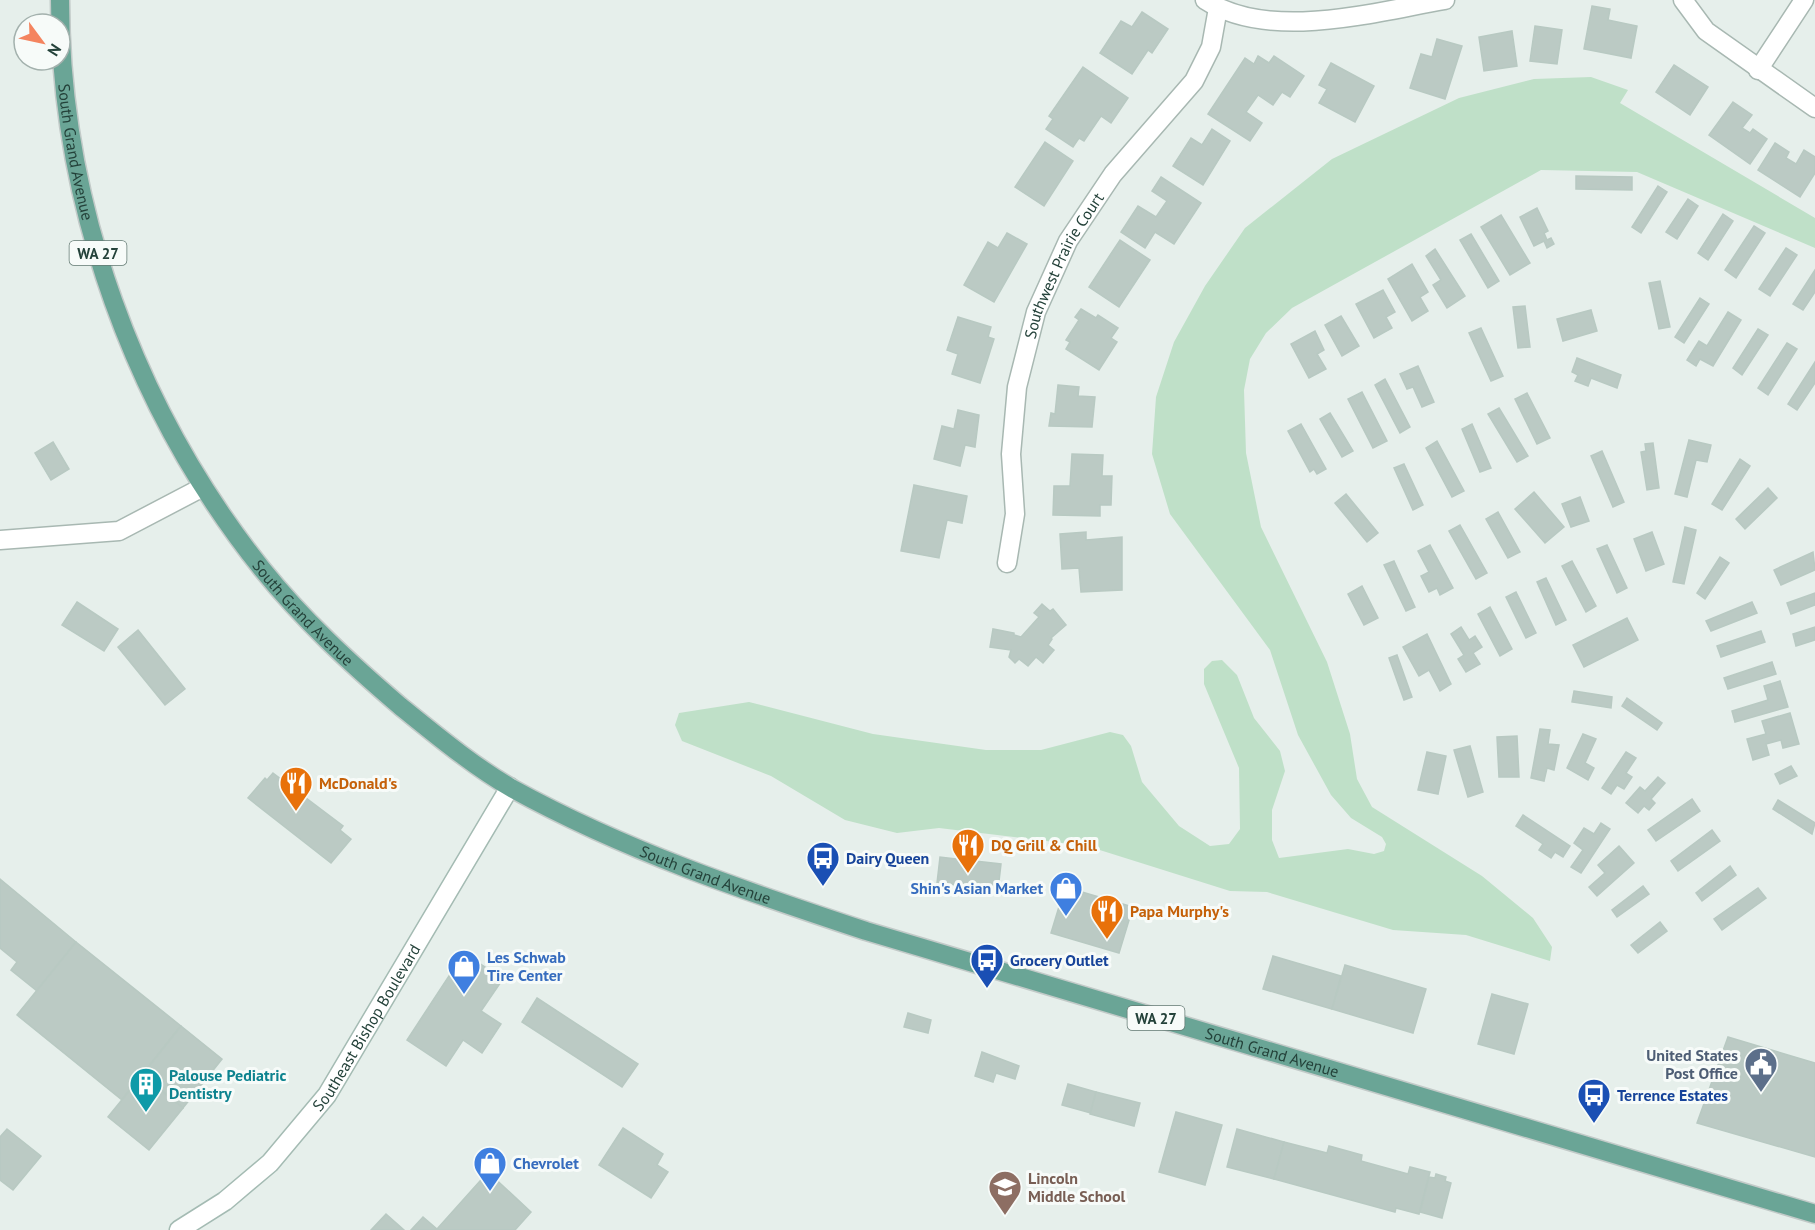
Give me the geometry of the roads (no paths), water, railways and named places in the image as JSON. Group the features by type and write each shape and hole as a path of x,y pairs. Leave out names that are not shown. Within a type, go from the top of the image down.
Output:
{"main road":[{"name":"South Grand Avenue","path":"60,0 60,37 71,141 94,243 136,358 153,397 203,487 262,568 354,666 427,728 510,787 611,839 711,880 855,927 1815,1214"}],"street":[{"path":"1212,4 1266,21 1311,21 1365,7 1445,0"},
{"path":"1683,0 1706,31 1758,70 1815,108"},
{"path":"1758,70 1804,0"},
{"name":"Southwest Prairie Court","path":"1007,563 1016,514 1011,454 1017,387 1036,312 1068,241 1113,174 1194,81 1211,47 1212,4"},
{"path":"0,540 119,531 203,487"},
{"name":"Southeast Bishop Boulevard","path":"179,1230 225,1201 254,1178 306,1123 341,1073 510,787"}],"place":[{"name":"McDonald's","path":"296,812"},
{"name":"DQ Grill & Chill","path":"968,874"},
{"name":"Dairy Queen","path":"823,887"},
{"name":"Shin's Asian Market","path":"1066,917"},
{"name":"Papa Murphy's","path":"1107,940"},
{"name":"Grocery Outlet","path":"987,989"},
{"name":"Les Schwab Tire Center","path":"464,995"},
{"name":"United States Post Office","path":"1761,1093"},
{"name":"Palouse Pediatric Dentistry","path":"146,1113"},
{"name":"Terrence Estates","path":"1594,1124"},
{"name":"Chevrolet","path":"490,1192"},
{"name":"Lincoln Middle School","path":"1005,1216"}]}
